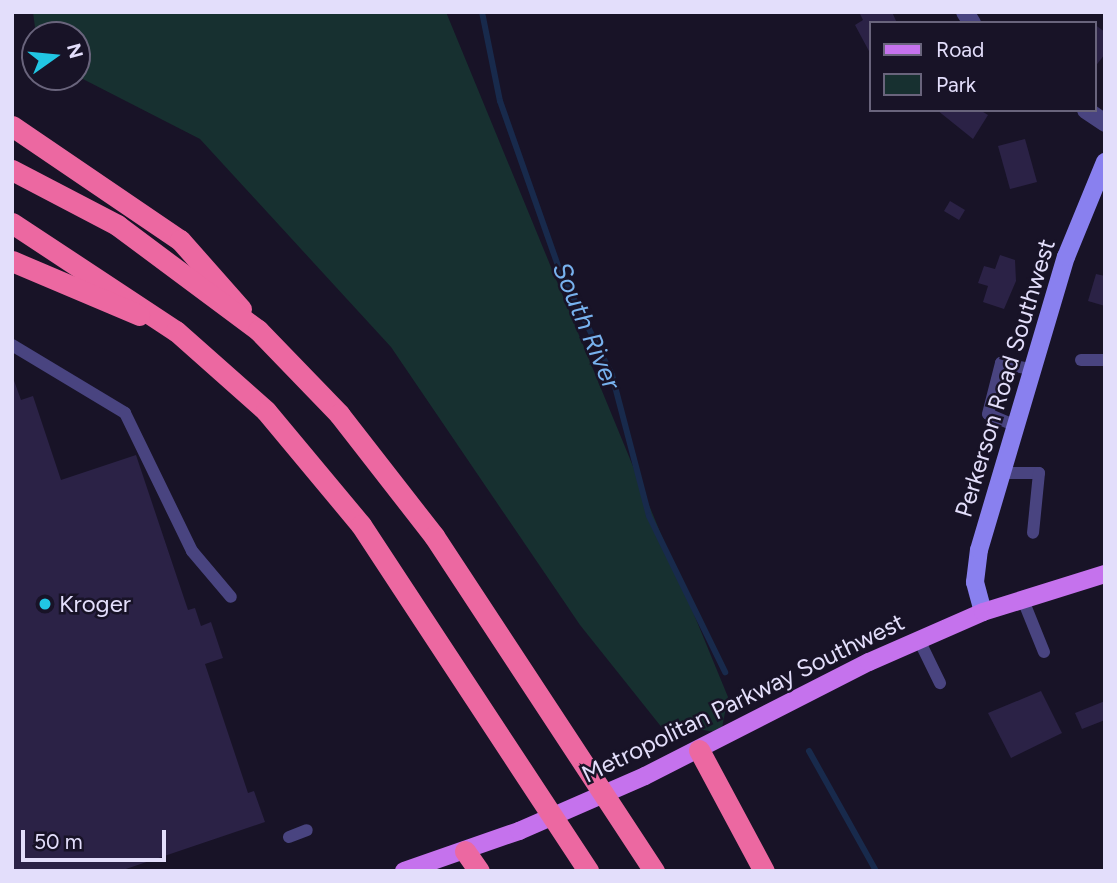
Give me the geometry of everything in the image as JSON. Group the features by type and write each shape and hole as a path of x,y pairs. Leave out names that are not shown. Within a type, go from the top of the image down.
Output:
{"highway":[{"path":"12,126 180,240 258,330 340,414 394,482 566,735 651,866"},
{"path":"12,170 117,225 258,330"},
{"path":"12,223 176,331 266,411 312,463 517,758 588,871"},
{"path":"12,261 176,331"},
{"path":"699,750 764,871"},
{"path":"465,851 479,871"}],"main road":[{"name":"Metropolitan Parkway Southwest","path":"404,871 465,851 699,750 919,640 983,612 1105,574"}],"street":[{"path":"1089,112 1105,123"},
{"name":"Perkerson Road Southwest","path":"983,612 975,582 979,550 1066,257 1105,162"}],"lane":[{"path":"12,345 125,413 192,551 231,597"},
{"path":"1080,360 1105,360"},
{"path":"1016,426 988,414 1001,362 1033,370"},
{"path":"1002,473 1039,473 1033,533"},
{"path":"1023,600 1044,652"},
{"path":"919,640 940,683"},
{"path":"289,836 307,830"}],"green space":[{"path":"33,12 446,12 728,697 721,733 675,725 663,729 580,625 391,347 200,139 91,83 91,21 34,21"}],"building":[{"path":"859,12 892,12 896,21 869,21 869,51 855,25 863,20"},
{"path":"1096,25 1105,32 1105,54 1096,65"},
{"path":"939,112 983,112 988,115 973,139"},
{"path":"1025,139 1037,182 1010,189 998,146"},
{"path":"950,201 965,210 959,220 944,211"},
{"path":"1000,255 1015,260 1016,281 1004,309 983,302 988,286 978,283 984,266 995,269"},
{"path":"1096,274 1105,276 1105,306 1088,301"},
{"path":"12,375 21,400 33,396 61,480 136,455 188,610 195,608 201,626 211,622 223,658 205,664 248,793 254,791 265,822 120,871 12,871"},
{"path":"1041,691 1062,733 1011,758 988,713"},
{"path":"1105,701 1105,720 1082,729 1075,713"}],"waterway":[{"name":"South River","path":"482,12 500,101 560,271 612,375 649,516 725,672"},
{"name":"South River","path":"809,751 876,871"}],"place":[{"name":"Kroger","path":"45,604"}]}
